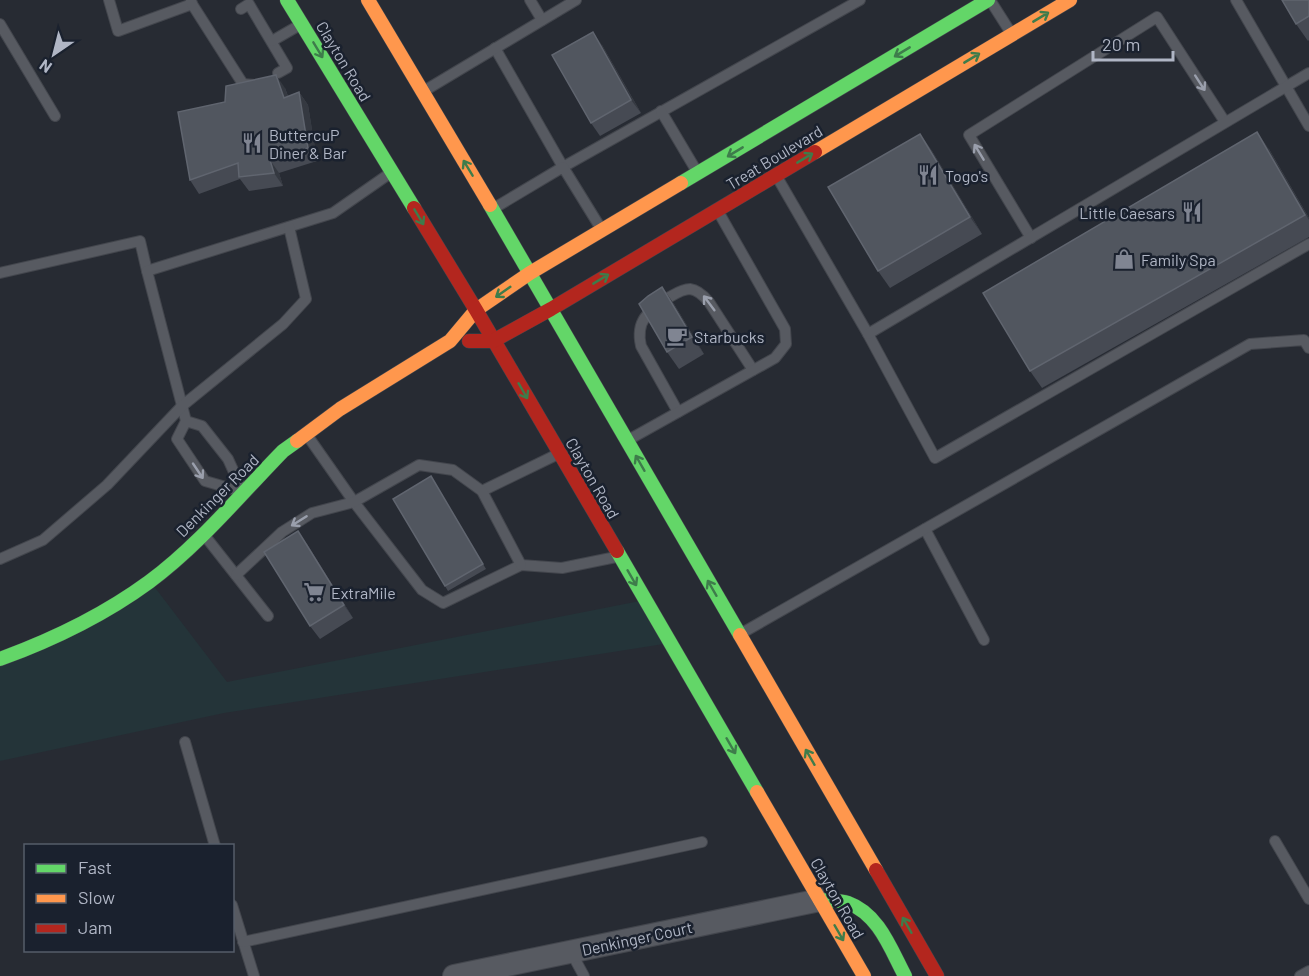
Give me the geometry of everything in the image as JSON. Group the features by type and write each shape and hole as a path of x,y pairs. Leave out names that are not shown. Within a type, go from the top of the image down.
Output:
{"main road":[{"name":"Clayton Road","path":"287,0 476,310 864,976"},
{"path":"368,0 551,309 937,976"},
{"name":"Treat Boulevard","path":"476,310 530,273 989,0"},
{"name":"Treat Boulevard","path":"493,341 551,309 1070,0"},
{"name":"Denkinger Road","path":"0,659 36,646 101,614 150,581 204,533 283,451 340,409 450,341 476,310"},
{"path":"450,341 493,341"},
{"path":"820,900 848,903 866,912 905,976"}],"street":[{"name":"Denkinger Court","path":"454,976 530,964 571,952 820,900"}],"lane":[{"path":"109,0 118,31 192,2 222,52 241,70 243,84 256,85"},
{"path":"530,0 542,20"},
{"path":"423,92 576,0"},
{"path":"493,210 563,166 860,0"},
{"path":"989,0 1012,34"},
{"path":"1236,0 1309,126"},
{"path":"241,9 249,4 259,30 287,68 278,73"},
{"path":"1031,238 969,135 1157,17 1225,122"},
{"path":"208,29 219,22"},
{"path":"273,48 301,23"},
{"path":"0,24 55,116"},
{"path":"222,52 232,46"},
{"path":"495,48 602,230"},
{"path":"868,334 1309,73"},
{"path":"661,111 698,174"},
{"path":"147,271 333,213 392,172"},
{"path":"776,175 868,334 935,458 1309,244"},
{"path":"627,440 775,358 786,345 785,329 717,210"},
{"path":"0,559 43,540 106,485 182,406 283,324 306,299 289,227"},
{"path":"0,273 140,241 186,421 177,439 205,481 243,492"},
{"path":"678,412 641,346 638,334 642,321 650,311 677,292 690,289 702,294 753,370"},
{"path":"740,635 1250,344 1304,340 1309,348"},
{"path":"186,421 202,426 228,459 243,492"},
{"path":"307,434 354,502 422,590 443,603 521,565 562,568 620,557"},
{"path":"482,491 559,453"},
{"path":"236,575 282,532 312,513 354,502 419,465 453,470 482,491 521,565"},
{"path":"925,529 984,640"},
{"path":"204,533 268,616"},
{"path":"184,742 214,844"},
{"path":"1275,841 1309,899"},
{"path":"243,942 702,842"},
{"path":"234,912 254,976"},
{"path":"571,952 584,976"},
{"path":"1300,976 1309,971"}],"shaded area":[{"path":"150,581 227,682 645,600 670,643 224,713 0,761 0,659"}],"building":[{"path":"1282,0 1309,0 1309,16 1296,24"},
{"path":"593,32 631,100 591,123 552,55"},
{"name":"ButtercuP Diner & Bar","path":"276,75 284,98 299,92 308,148 270,160 274,173 239,177 238,163 190,180 178,112 225,102 226,86"},
{"path":"1257,132 1305,215 1030,371 983,293"},
{"path":"920,134 970,217 878,271 828,187"},
{"name":"Starbucks","path":"662,287 692,337 667,352 639,304"},
{"path":"431,476 483,564 445,586 393,499"},
{"name":"ExtraMile","path":"298,531 344,605 310,626 264,552"}],"traffic: fast":[{"path":"287,0 414,208"},
{"path":"681,183 988,0"},
{"path":"490,205 740,635"},
{"path":"0,659 77,626 149,582 202,536 283,451 297,441"},
{"path":"617,551 757,792"},
{"path":"820,900 848,903 868,915 883,934 905,976"}],"traffic: slow":[{"path":"368,0 490,205"},
{"path":"815,152 1070,0"},
{"path":"297,441 340,409 450,341 476,310 530,273 681,183"},
{"path":"740,635 876,870"},
{"path":"757,792 864,976"}],"traffic: jam":[{"path":"469,341 493,341 815,152"},
{"path":"414,208 617,551"},
{"path":"876,870 937,976"}],"place":[{"name":"ButtercuP Diner & Bar","path":"252,143"},
{"name":"Togo's","path":"928,175"},
{"name":"Little Caesars","path":"1192,212"},
{"name":"Family Spa","path":"1124,259"},
{"name":"Starbucks","path":"677,336"},
{"name":"ExtraMile","path":"314,592"}]}
